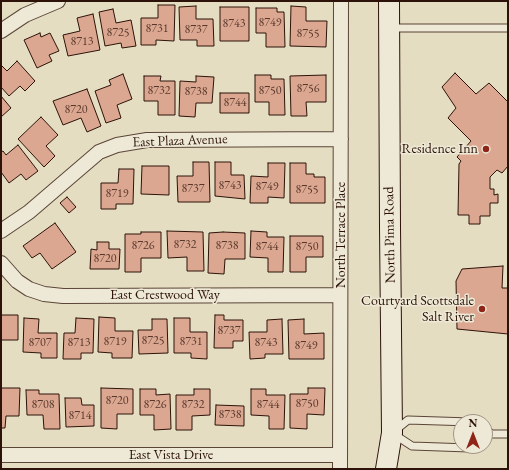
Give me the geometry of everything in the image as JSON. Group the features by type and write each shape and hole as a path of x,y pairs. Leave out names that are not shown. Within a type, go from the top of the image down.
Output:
{"main road":[{"name":"North Pima Road","path":"386,469 392,433 390,1"}],"street":[{"path":"1,31 26,15 58,1"},
{"name":"North Terrace Place","path":"340,462 341,1"},
{"name":"East Plaza Avenue","path":"1,231 29,212 99,152 117,144 146,140 341,139"},
{"name":"East Crestwood Way","path":"1,263 17,281 29,289 44,294 63,296 340,295"},
{"name":"East Vista Drive","path":"1,455 340,462"}],"lane":[{"path":"389,28 508,28"},
{"path":"453,421 408,420 392,433 412,446 453,447"},
{"path":"493,432 508,434"}],"building":[{"path":"158,5 175,5 174,41 156,40 156,45 141,45 141,18 158,18"},
{"path":"196,6 196,19 213,19 214,46 197,46 197,40 180,40 179,7"},
{"path":"291,6 306,7 306,21 327,21 326,47 290,46"},
{"path":"220,7 249,7 249,41 220,41"},
{"path":"256,8 277,8 277,12 284,12 285,47 266,47 266,33 256,33"},
{"path":"113,9 116,23 131,20 136,46 122,48 121,43 105,46 99,12"},
{"path":"93,14 100,50 68,56 63,35 80,31 77,18"},
{"path":"40,33 41,37 50,33 59,51 49,55 52,61 37,68 24,40"},
{"path":"17,61 35,81 25,91 20,86 9,96 1,87 1,65 7,71"},
{"name":"Residence Inn","path":"455,73 476,94 489,83 508,102 508,166 502,173 497,170 490,177 490,189 494,189 494,195 498,194 498,203 490,203 490,216 480,216 480,224 469,224 469,215 458,215 459,164 461,161 457,157 471,141 448,118 456,108 442,87"},
{"path":"123,74 132,99 117,105 121,118 106,123 95,91 111,85 109,80"},
{"path":"255,75 271,75 271,79 284,79 285,115 269,115 269,102 255,102"},
{"path":"326,75 326,102 306,102 307,116 291,116 290,76"},
{"path":"144,76 161,76 160,81 175,81 175,115 158,115 158,101 144,101"},
{"path":"196,76 214,77 212,103 196,103 195,117 179,116 180,81 196,82"},
{"path":"87,89 101,126 87,132 81,118 63,125 53,101"},
{"path":"220,93 249,93 249,113 220,113"},
{"path":"1,96 11,108 1,117"},
{"path":"41,117 58,135 46,146 55,156 44,167 18,139"},
{"path":"18,145 38,171 26,180 21,174 9,183 1,172 1,152 3,151 6,155"},
{"path":"193,162 209,162 210,202 178,202 177,176 193,176"},
{"path":"215,162 231,162 231,175 244,175 245,199 215,196"},
{"path":"268,163 285,163 284,198 268,197 268,203 250,203 251,176 268,177"},
{"path":"290,163 306,163 306,174 314,174 314,177 325,177 325,203 290,203"},
{"path":"142,166 169,166 169,195 141,194"},
{"path":"119,169 134,169 133,204 116,204 116,209 101,209 101,183 118,183"},
{"path":"67,197 76,207 69,213 60,203"},
{"path":"55,223 76,252 52,269 40,253 32,258 23,246"},
{"path":"167,231 203,232 204,271 187,271 187,257 168,258"},
{"path":"251,231 267,232 267,237 284,237 283,272 268,272 268,258 250,257"},
{"path":"141,232 161,232 161,258 141,258 141,272 125,272 125,234 141,234"},
{"path":"209,233 245,233 245,259 225,259 224,274 208,273"},
{"path":"290,236 323,236 323,257 306,257 306,272 290,272"},
{"path":"97,242 109,242 109,249 120,249 119,269 90,269 91,249 97,250"},
{"name":"Courtyard Scottsdale Salt River","path":"503,266 502,288 508,288 508,334 457,329 456,281 462,269"},
{"path":"1,315 18,315 18,340 1,340"},
{"path":"215,315 224,315 224,320 243,320 243,341 233,341 233,348 214,348"},
{"path":"99,317 115,318 115,331 133,331 132,358 112,358 112,353 98,352"},
{"path":"24,318 39,319 38,333 57,333 57,358 41,358 41,353 23,352"},
{"path":"76,318 94,319 93,353 81,353 81,359 63,359 64,333 75,333"},
{"path":"174,318 190,318 190,332 207,332 207,359 191,358 191,353 174,353"},
{"path":"152,319 167,319 168,353 139,354 138,330 152,330"},
{"path":"282,319 283,354 265,354 265,358 250,359 249,332 267,332 267,320"},
{"path":"304,319 304,334 324,333 324,359 289,359 288,320"},
{"path":"1,388 20,388 19,416 6,416 5,428 1,428"},
{"path":"101,388 133,389 133,414 117,414 117,429 101,428"},
{"path":"308,388 325,388 324,415 307,414 307,429 290,428 290,394 308,394"},
{"path":"140,389 156,389 156,395 170,394 171,429 154,430 154,415 140,415"},
{"path":"194,389 210,389 210,415 192,416 192,430 176,430 176,395 194,395"},
{"path":"251,389 266,389 266,395 285,395 284,429 269,429 269,416 251,415"},
{"path":"26,390 39,390 39,394 59,394 60,429 44,429 43,415 27,415"},
{"path":"65,398 81,398 82,405 94,405 94,426 66,427"},
{"path":"216,405 244,406 244,426 215,425"}],"place":[{"name":"Residence Inn","path":"486,149"},
{"name":"Courtyard Scottsdale Salt River","path":"482,309"}]}
